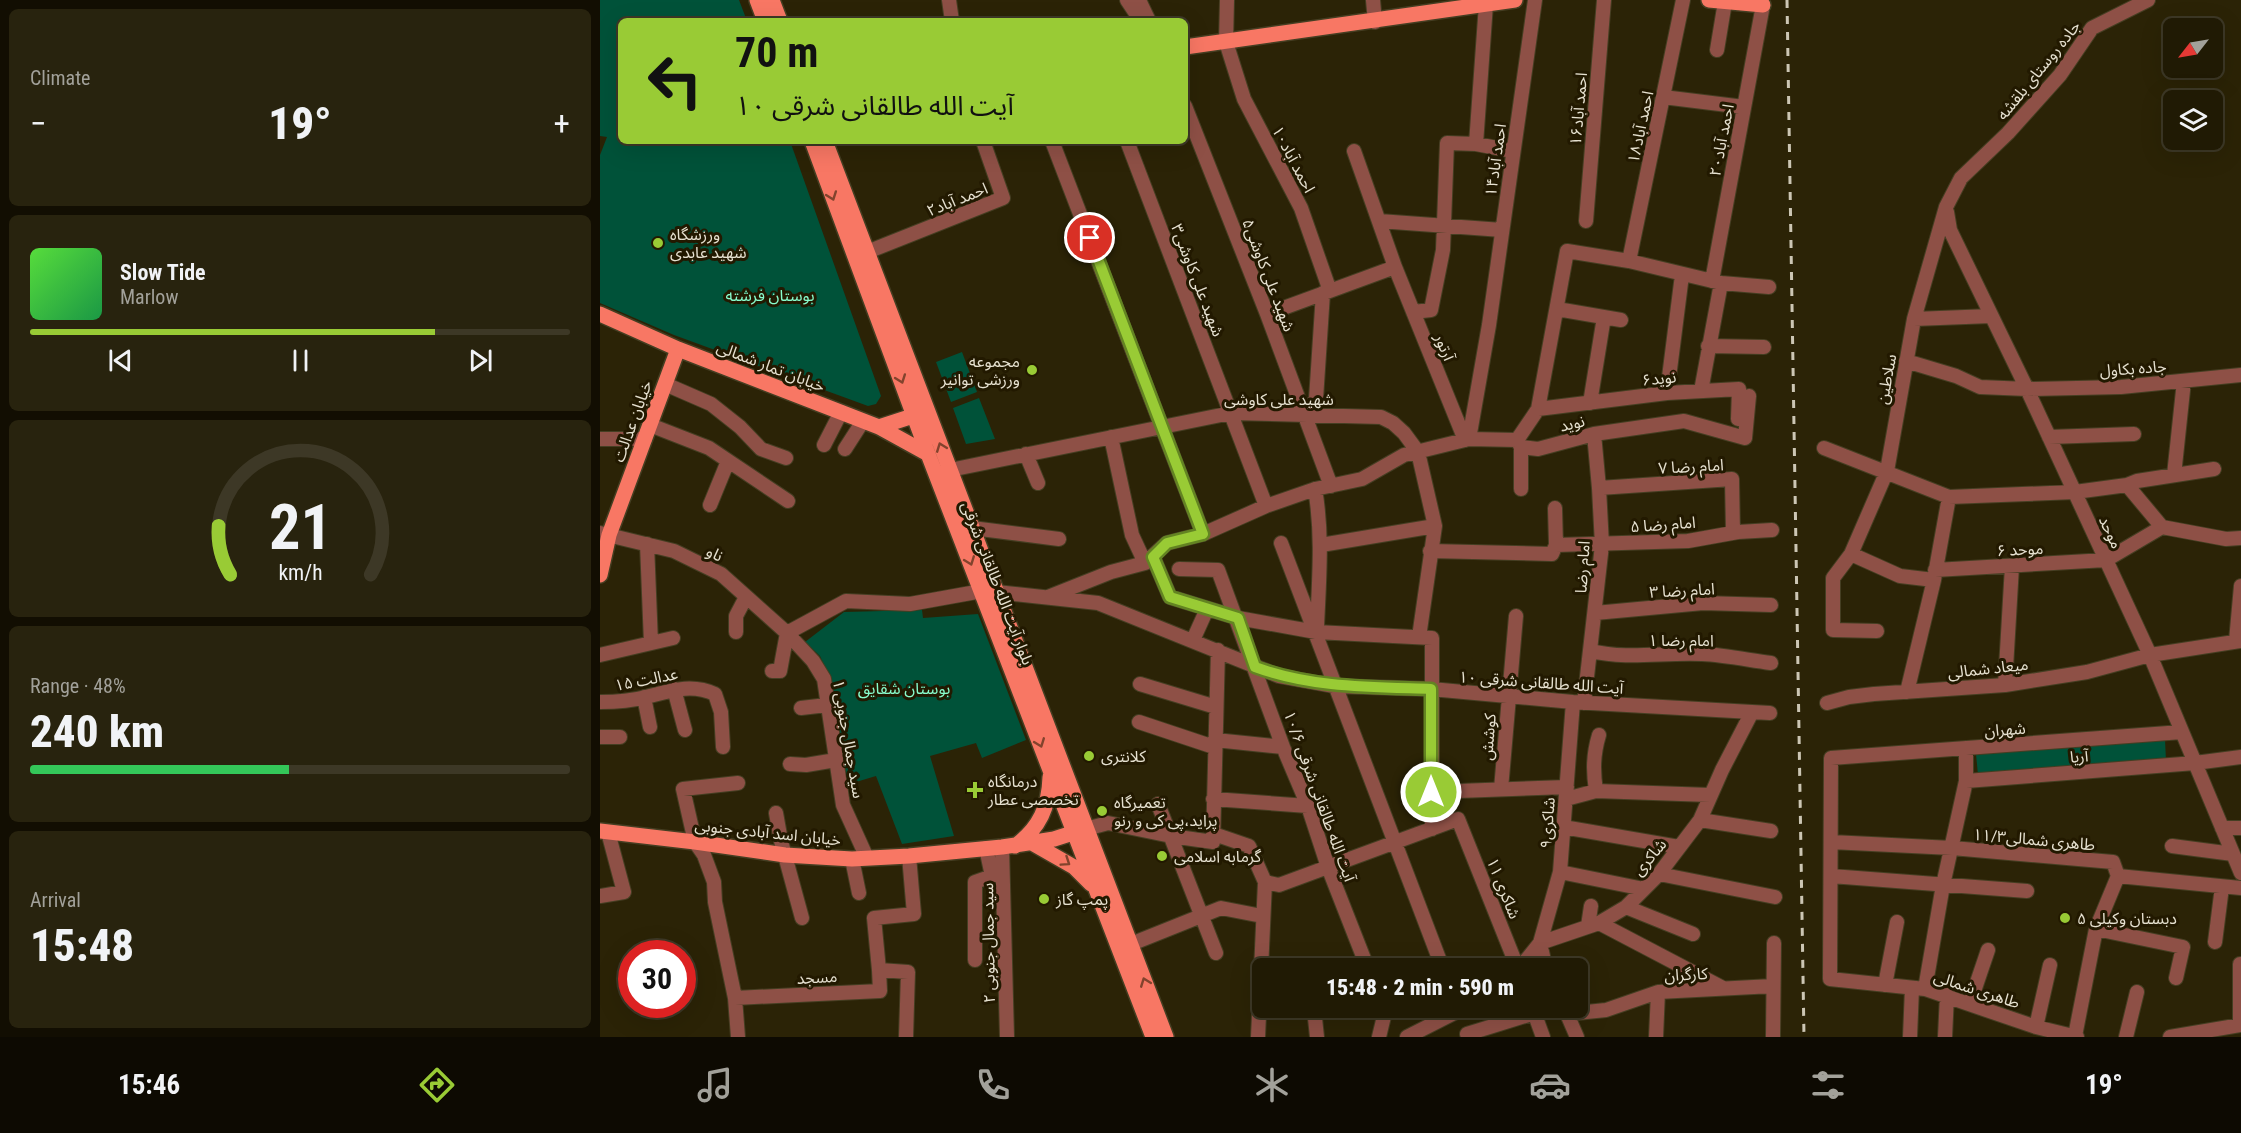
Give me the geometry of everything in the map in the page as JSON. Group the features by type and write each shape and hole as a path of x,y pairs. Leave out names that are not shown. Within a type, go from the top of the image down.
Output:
{"main road":[{"path":"757,0 764,18"},
{"path":"772,0 779,18"},
{"path":"1188,47 1375,22 1441,6 1515,0"},
{"path":"1709,0 1762,3"},
{"name":"بلوار آیت الله طالقانی شرقی","path":"813,144 921,413 950,470 972,528 989,592 1050,770 1131,944 1166,1037"},
{"name":"بلوار آیت الله طالقانی شرقی","path":"828,144 921,413 928,454 989,592 1080,831 1096,888 1153,1037"},
{"name":"خیابان تمار شمالی","path":"600,314 678,349 879,427 928,454"},
{"name":"خیابان عدالت","path":"600,575 605,534 678,349"},
{"path":"879,427 921,413"},
{"path":"1009,846 1028,837 1043,814 1048,802 1050,770"},
{"name":"خیابان اسد آبادی جنوبی","path":"604,832 785,855 860,859 1009,846 1032,843 1080,831"},
{"path":"1032,843 1074,867 1096,888"}],"street":[{"path":"949,0 952,18"},
{"path":"1127,0 1139,18"},
{"path":"1139,0 1148,18"},
{"name":"احمد آباد۱۰","path":"1227,0 1226,42 1244,99 1300,208 1327,292"},
{"path":"1373,0 1375,22"},
{"name":"احمد آباد۱۴","path":"1467,440 1489,325 1535,0"},
{"name":"احمد آباد۱۶","path":"1586,221 1604,0"},
{"name":"احمد آباد۱۸","path":"1629,261 1683,0"},
{"name":"جاده روستای بلقشه","path":"1946,207 1961,178 2008,133 2060,75 2092,28 2148,0"},
{"path":"1717,50 1725,2"},
{"name":"احمد آباد۲۰","path":"1701,391 1716,282 1762,3"},
{"path":"1476,144 1486,4"},
{"path":"1663,97 1744,107"},
{"name":"شهید علی کاوشی۵","path":"1188,114 1267,314 1331,486"},
{"path":"1413,312 1431,310 1443,250 1448,143 1476,144 1514,151"},
{"name":"احمد آباد۲","path":"867,252 1003,198 984,144"},
{"path":"1053,144 1203,534"},
{"name":"شهید علی کاوشی۳","path":"1128,144 1266,506"},
{"name":"آرتور","path":"1354,150 1395,267 1467,440"},
{"name":"موحد","path":"1946,207 1950,230 2027,389 2150,655 2241,873"},
{"name":"سلاطین","path":"1877,631 1833,630 1833,578 1851,554 1887,471 1914,318 1946,207"},
{"path":"1379,221 1502,230"},
{"path":"1521,489 1519,443 1538,409 1567,251 1629,261 1716,282 1769,287"},
{"path":"1267,314 1395,267"},
{"path":"1667,393 1682,274"},
{"path":"1305,415 1316,399 1327,292"},
{"path":"1557,309 1621,320"},
{"path":"1914,318 1991,316"},
{"path":"1590,403 1604,317"},
{"path":"1708,346 1764,347"},
{"name":"جاده بکاول","path":"1906,361 1956,376 1980,387 2027,389 2121,387 2241,375"},
{"path":"2174,474 2184,381"},
{"path":"665,384 711,404 740,427 761,449 786,458"},
{"name":"نوید۶","path":"1538,409 1667,393 1739,389 1737,434"},
{"path":"1737,434 1746,438 1749,396"},
{"path":"824,445 842,412"},
{"name":"شهید علی کاوشی","path":"950,470 1231,413 1381,417 1393,423 1404,433 1418,453"},
{"path":"845,449 863,421"},
{"name":"نوید","path":"1046,597 1149,560 1167,543 1203,534 1266,506 1315,489 1362,479 1404,455 1467,440 1519,443 1538,448 1594,434 1684,422 1737,434"},
{"path":"600,439 647,432 709,448 788,501"},
{"name":"امام رضا","path":"1579,702 1591,651 1602,545 1594,434"},
{"path":"2049,437 2134,434"},
{"path":"1112,437 1132,535 1170,597 1238,618 1316,632 1425,638"},
{"path":"1824,448 1949,497 2074,492 2214,469"},
{"path":"1265,882 1279,885 1432,829 1431,689 1425,638 1430,551 1435,526 1418,453"},
{"path":"1026,454 1038,483"},
{"path":"710,505 728,461"},
{"name":"امام رضا ۷","path":"1599,488 1732,479 1733,533"},
{"path":"2127,485 2162,527 2226,539 2241,538"},
{"path":"1315,489 1320,518 1321,545 1316,632"},
{"path":"1907,692 1949,497"},
{"path":"1430,551 1552,555 1556,544 1554,508"},
{"path":"1321,545 1435,526"},
{"path":"2106,560 2162,527"},
{"path":"972,528 1059,539"},
{"name":"امام رضا ۵","path":"1556,544 1602,545 1688,541 1733,533 1772,530"},
{"name":"ناو","path":"605,534 674,551 721,574 787,633"},
{"path":"1281,543 1439,958"},
{"path":"648,544 651,643"},
{"name":"موحد ۶","path":"1851,554 1900,576 2106,560"},
{"path":"2005,685 2012,566"},
{"name":"آیت الله طالقانی شرقی ۱۰/۶","path":"1179,569 1218,570 1238,618 1283,747 1308,806 1328,867 1364,958"},
{"path":"2238,641 2241,586"},
{"name":"آیت الله طالقانی شرقی ۱۰","path":"787,633 846,601 910,604 989,592 1098,603 1279,676 1334,686 1431,689 1508,698 1770,713"},
{"path":"736,632 736,616 746,597"},
{"name":"امام رضا ۳","path":"1595,613 1703,603 1771,605"},
{"path":"1193,640 1207,609"},
{"name":"کوشش","path":"1502,789 1516,616"},
{"path":"772,671 780,671 787,633"},
{"name":"سید جمال جنوبی ۱","path":"787,633 813,661 824,679 843,805 860,859 859,893"},
{"path":"600,655 673,638"},
{"name":"میعاد شمالی","path":"1827,703 1849,697 2005,685 2087,672 2150,655 2238,641"},
{"path":"1080,831 1108,823 1213,842 1218,650"},
{"name":"امام رضا ۱","path":"1591,651 1610,656 1628,657 1703,654 1771,663"},
{"path":"1140,684 1216,707"},
{"name":"عدالت ۱۵","path":"600,702 616,702 685,687 715,694 721,711 723,747"},
{"path":"674,689 685,730"},
{"path":"644,697 650,727"},
{"name":"شاکری۹","path":"1540,943 1560,872 1566,793 1579,702"},
{"path":"801,708 827,705"},
{"name":"شاکری","path":"1540,943 1593,925 1626,907 1659,874 1700,820 1710,795 1752,712"},
{"path":"1139,722 1214,743 1283,747"},
{"name":"شهران","path":"1831,842 1831,758 2182,732"},
{"path":"1596,791 1593,772 1594,751 1599,735"},
{"path":"600,737 620,737"},
{"path":"1910,1037 1918,988 1966,781 1966,748"},
{"name":"آریا","path":"1966,781 2195,764 2241,757"},
{"path":"790,764 806,765 836,760"},
{"path":"738,783 683,789 695,842 704,855 714,882 715,902 735,998 738,1037"},
{"path":"1431,792 1502,789 1566,793 1596,791 1710,795"},
{"path":"1213,799 1308,806"},
{"path":"1158,804 1216,953"},
{"path":"776,813 802,918"},
{"name":"شاکری ۱۱","path":"1432,829 1458,819 1514,958"},
{"path":"1700,820 1771,831"},
{"path":"1563,827 1679,847"},
{"path":"2222,828 2241,828"},
{"path":"600,896 624,892 604,832"},
{"path":"1214,834 1249,846 1265,882 1258,1037"},
{"path":"1831,842 1831,876 2026,891"},
{"name":"طاهری شمالی۱۱/۳","path":"1831,842 1952,848 2113,862 2118,876"},
{"name":"سید جمال جنوبی ۲","path":"1007,1037 1009,846"},
{"path":"2172,846 2233,854"},
{"path":"975,960 975,882 992,876 986,848"},
{"path":"906,1037 908,972 879,970 874,918 914,914 909,856"},
{"path":"1560,872 1644,889"},
{"path":"1659,874 1775,897"},
{"name":"طاهری شمالی","path":"1831,876 1830,980 1918,988 1970,1003 2036,1027 2076,1037"},
{"path":"2076,1037 2096,929 2118,876 2241,888"},
{"path":"2215,942 2222,887"},
{"path":"1591,906 1593,925 1723,988"},
{"path":"1626,907 1693,934"},
{"path":"1131,944 1221,908 1262,916"},
{"path":"1885,985 1897,922"},
{"path":"2096,929 2183,947 2176,978"},
{"path":"1527,958 1540,943"},
{"path":"1540,943 1543,958"},
{"path":"1773,1037 1774,943"},
{"path":"1970,1003 1988,950"},
{"path":"2170,1037 2241,1025 2240,964"},
{"path":"2036,1027 2050,965"},
{"name":"مسجد","path":"735,998 880,991 879,970"},
{"name":"کارگران","path":"1588,1010 1606,1010 1658,992 1773,986"},
{"path":"1656,1037 1658,992"},
{"path":"2126,1037 2137,992"},
{"path":"1945,1037 1947,996"},
{"path":"1315,1018 1317,1037"},
{"path":"1379,1037 1384,1018"},
{"path":"1407,1037 1444,1018"},
{"path":"1463,1018 1468,1036 1525,1018"},
{"path":"1536,1018 1543,1037"},
{"path":"1567,1018 1577,1037"}],"green space":[{"name":"بوستان فرشته","path":"600,0 739,0 746,18 618,18 618,144 791,144 881,396 876,404 868,406 674,335 600,303 600,155 607,137 600,136"},
{"path":"962,352 977,392 951,402 936,362"},
{"path":"979,398 995,439 966,444 953,408"},
{"name":"بوستان شقایق","path":"922,610 923,618 978,614 1026,740 982,758 976,743 930,756 954,836 902,844 876,776 846,785 828,674 820,656 805,642 844,612"},
{"path":"2165,739 2166,761 1978,775 1976,754"}],"railway":[{"path":"1787,0 1804,1037"}],"place":[{"name":"ورزشگاه شهید عابدی","path":"658,243"},
{"name":"مجموعه ورزشی توانیر","path":"1032,370"},
{"name":"کلانتری","path":"1089,756"},
{"name":"درمانگاه تخصصی عطار","path":"975,790"},
{"name":"تعمیرگاه پراید،پی کی و رنو","path":"1102,811"},
{"name":"گرمابه اسلامی","path":"1162,856"},
{"name":"پمپ گاز","path":"1044,899"},
{"name":"دبستان وکیلی ۵","path":"2065,918"}],"route":[{"path":"1090,238 1203,534 1167,543 1153,557 1170,597 1238,618 1255,667 1279,676 1334,686 1431,689 1431,792"}]}
